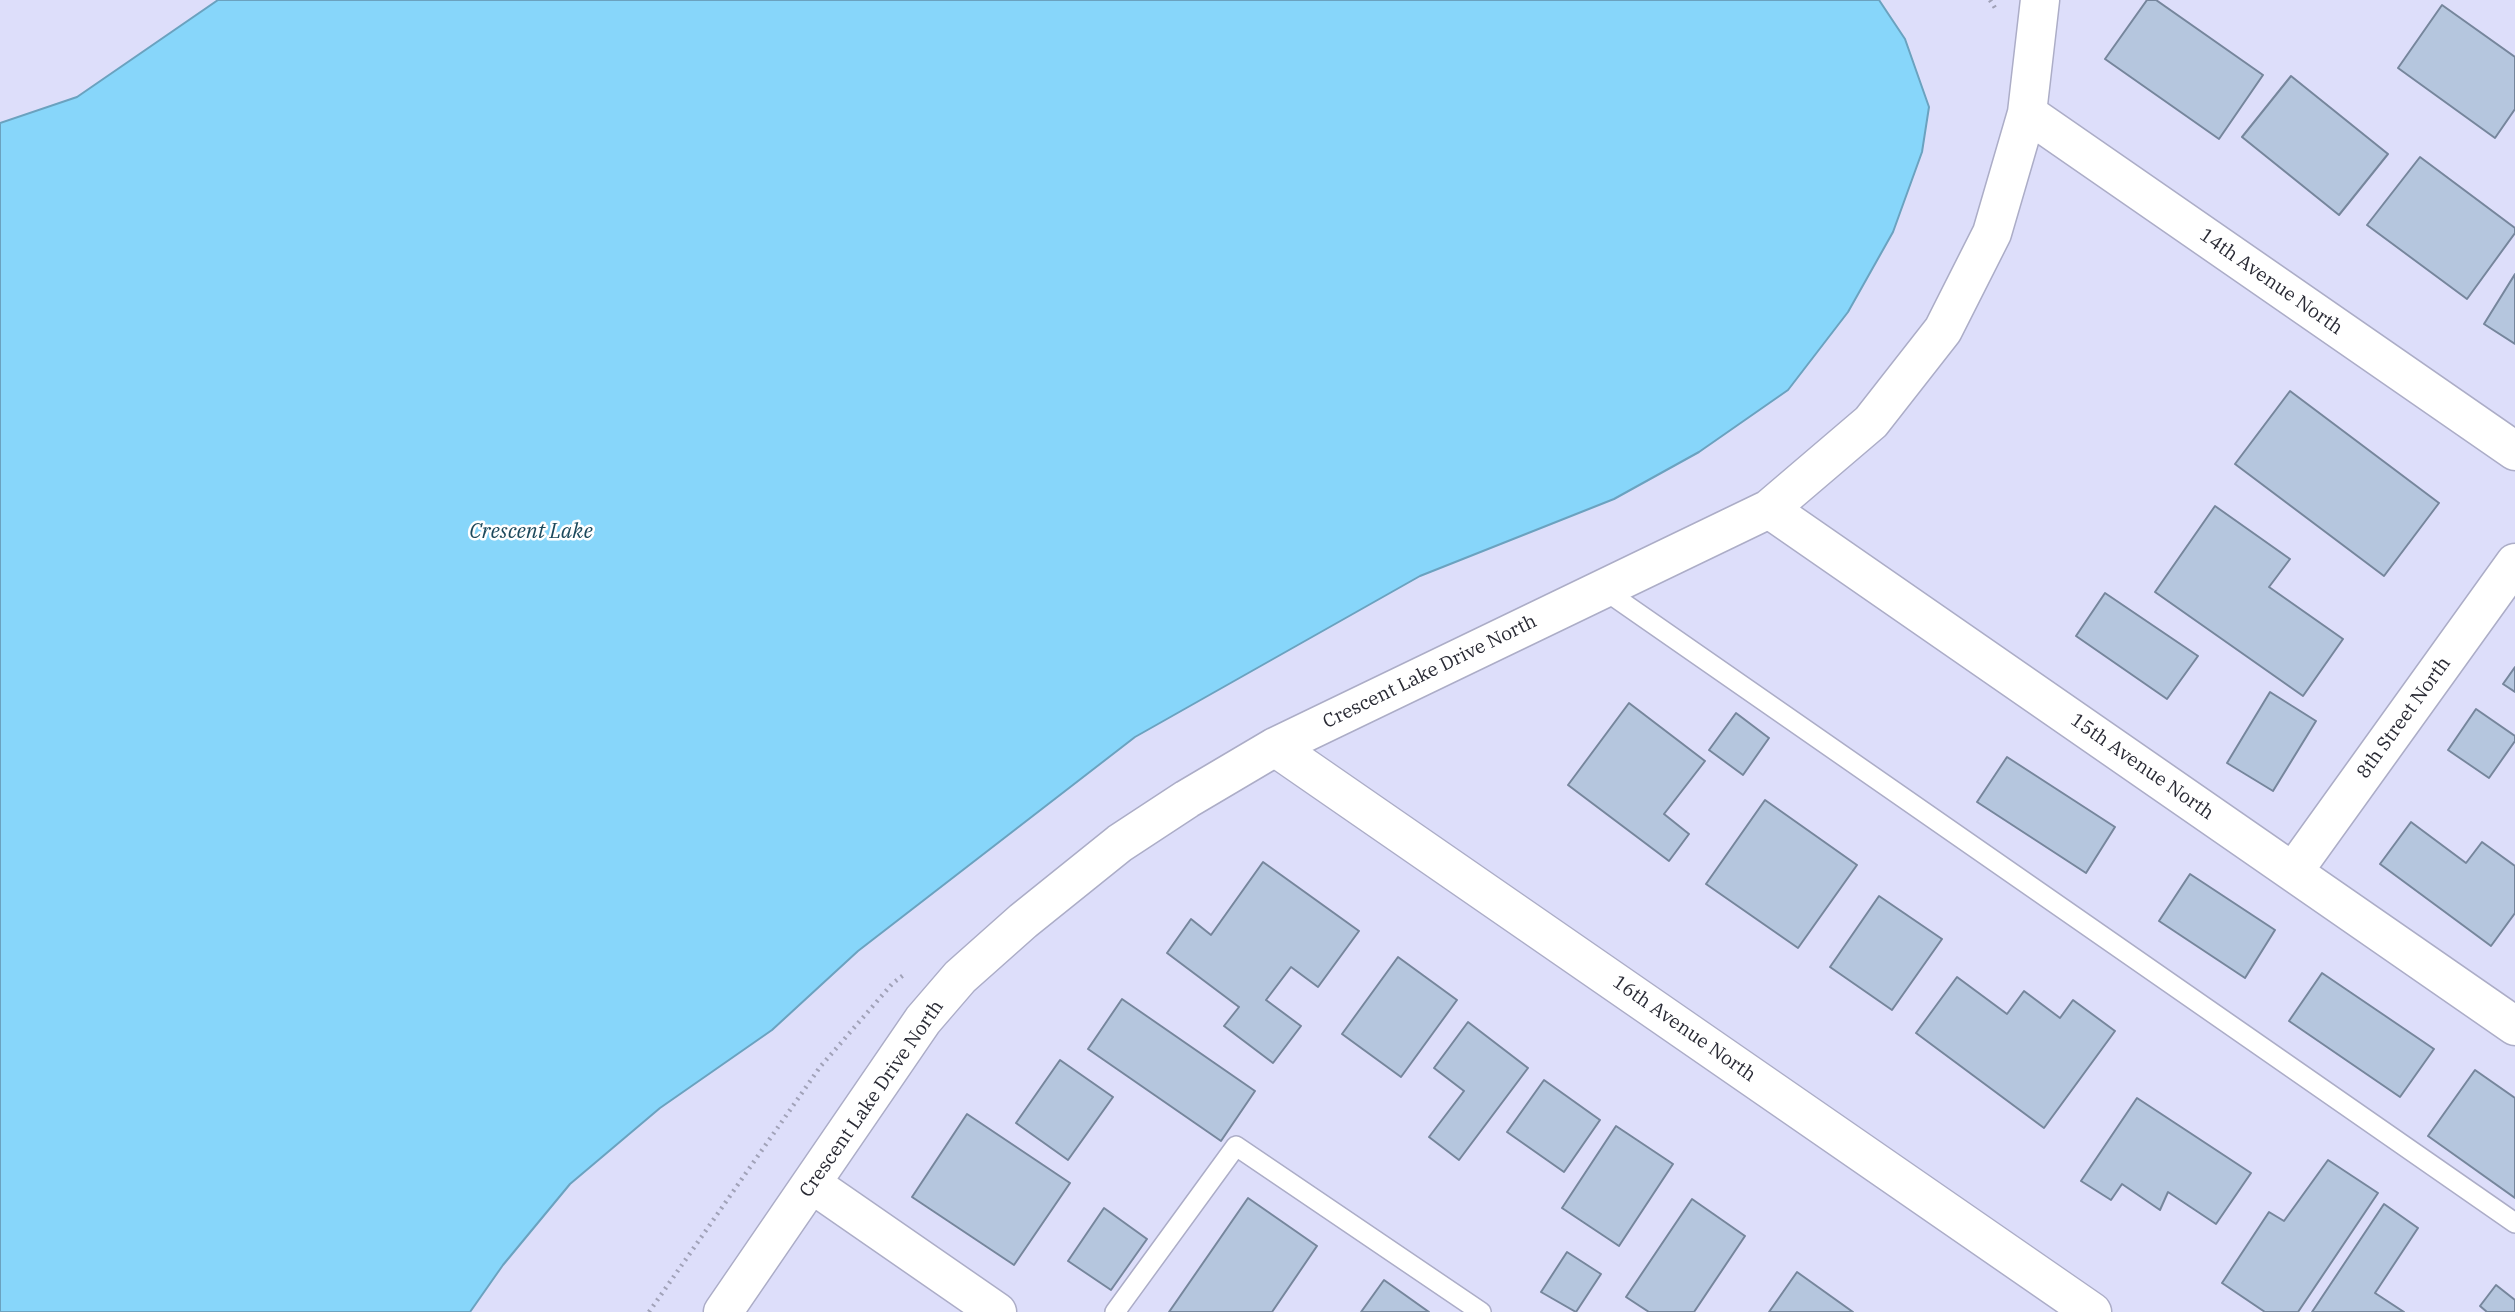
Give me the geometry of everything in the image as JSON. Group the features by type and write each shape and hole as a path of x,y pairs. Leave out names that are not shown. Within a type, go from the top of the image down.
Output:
{"street":[{"name":"Crescent Lake Drive North","path":"723,1312 923,1020 960,977 1119,842 1275,747 1769,509 1871,422 1942,330 1992,233 2027,113 2040,0"},
{"name":"14th Avenue North","path":"2027,113 2515,451"},
{"name":"15th Avenue North","path":"1769,509 2515,1026"},
{"name":"8th Street North","path":"2293,872 2515,563"},
{"name":"16th Avenue North","path":"1275,747 2092,1312"},
{"path":"812,1184 996,1312"}],"lane":[{"path":"1603,589 2515,1223"},
{"path":"1115,1312 1236,1146 1481,1312"}],"water":[{"name":"Crescent Lake","path":"218,0 1879,0 1905,39 1929,107 1922,152 1893,232 1848,312 1788,390 1699,452 1614,499 1420,576 1135,737 858,951 772,1030 660,1108 570,1184 503,1265 470,1312 0,1312 0,123 77,97"}],"building":[{"path":"2147,0 2156,0 2263,75 2219,139 2105,59"},
{"path":"2442,5 2515,57 2515,109 2495,138 2398,68"},
{"path":"2291,76 2388,154 2339,215 2242,137"},
{"path":"2420,157 2515,228 2515,233 2467,299 2367,225"},
{"path":"2515,274 2515,344 2484,324"},
{"path":"2290,391 2439,503 2384,576 2235,464"},
{"path":"2215,506 2290,559 2269,587 2343,639 2303,696 2155,592"},
{"path":"2105,593 2198,656 2167,699 2076,636"},
{"path":"2515,667 2515,692 2503,684"},
{"path":"2270,692 2316,721 2273,791 2227,763"},
{"path":"1629,703 1705,761 1664,814 1689,834 1669,861 1568,785"},
{"path":"2476,709 2515,736 2515,741 2489,778 2448,750"},
{"path":"1736,713 1769,738 1743,775 1709,750"},
{"path":"2007,757 2115,827 2086,873 1977,802"},
{"path":"1765,800 1857,865 1798,948 1706,884"},
{"path":"2411,822 2466,863 2482,842 2515,866 2515,913 2491,946 2380,864"},
{"path":"1263,862 1359,931 1318,987 1291,967 1266,1000 1301,1026 1273,1063 1224,1026 1239,1007 1167,953 1191,919 1211,935"},
{"path":"2190,874 2275,930 2245,978 2159,921"},
{"path":"1879,896 1942,939 1892,1010 1830,967"},
{"path":"1398,957 1457,1000 1401,1077 1342,1034"},
{"path":"2322,973 2434,1049 2400,1097 2289,1021"},
{"path":"1957,977 2007,1014 2024,991 2060,1018 2073,1000 2115,1031 2044,1128 1916,1033"},
{"path":"1122,999 1255,1091 1221,1141 1088,1049"},
{"path":"1468,1022 1528,1068 1459,1160 1429,1137 1464,1091 1434,1068"},
{"path":"1060,1060 1113,1097 1068,1160 1016,1123"},
{"path":"2475,1070 2515,1098 2515,1198 2428,1136"},
{"path":"1544,1080 1600,1120 1564,1172 1507,1132"},
{"path":"2137,1098 2251,1173 2216,1224 2168,1192 2160,1210 2122,1184 2111,1200 2081,1181"},
{"path":"967,1114 1070,1183 1014,1265 912,1197"},
{"path":"1616,1126 1673,1164 1619,1246 1562,1208"},
{"path":"2328,1160 2378,1193 2298,1312 2265,1312 2222,1283 2269,1212 2284,1221"},
{"path":"1248,1198 1317,1246 1272,1312 1169,1312"},
{"path":"1692,1199 1745,1236 1694,1312 1649,1312 1626,1297"},
{"path":"2384,1204 2418,1228 2375,1293 2404,1312 2312,1312"},
{"path":"1104,1208 1147,1239 1111,1290 1068,1261"},
{"path":"1567,1252 1601,1274 1576,1312 1541,1292"},
{"path":"1797,1272 1853,1312 1769,1312"},
{"path":"1384,1280 1429,1312 1361,1312"},
{"path":"2496,1285 2515,1300 2515,1312 2487,1312 2480,1306"}]}
